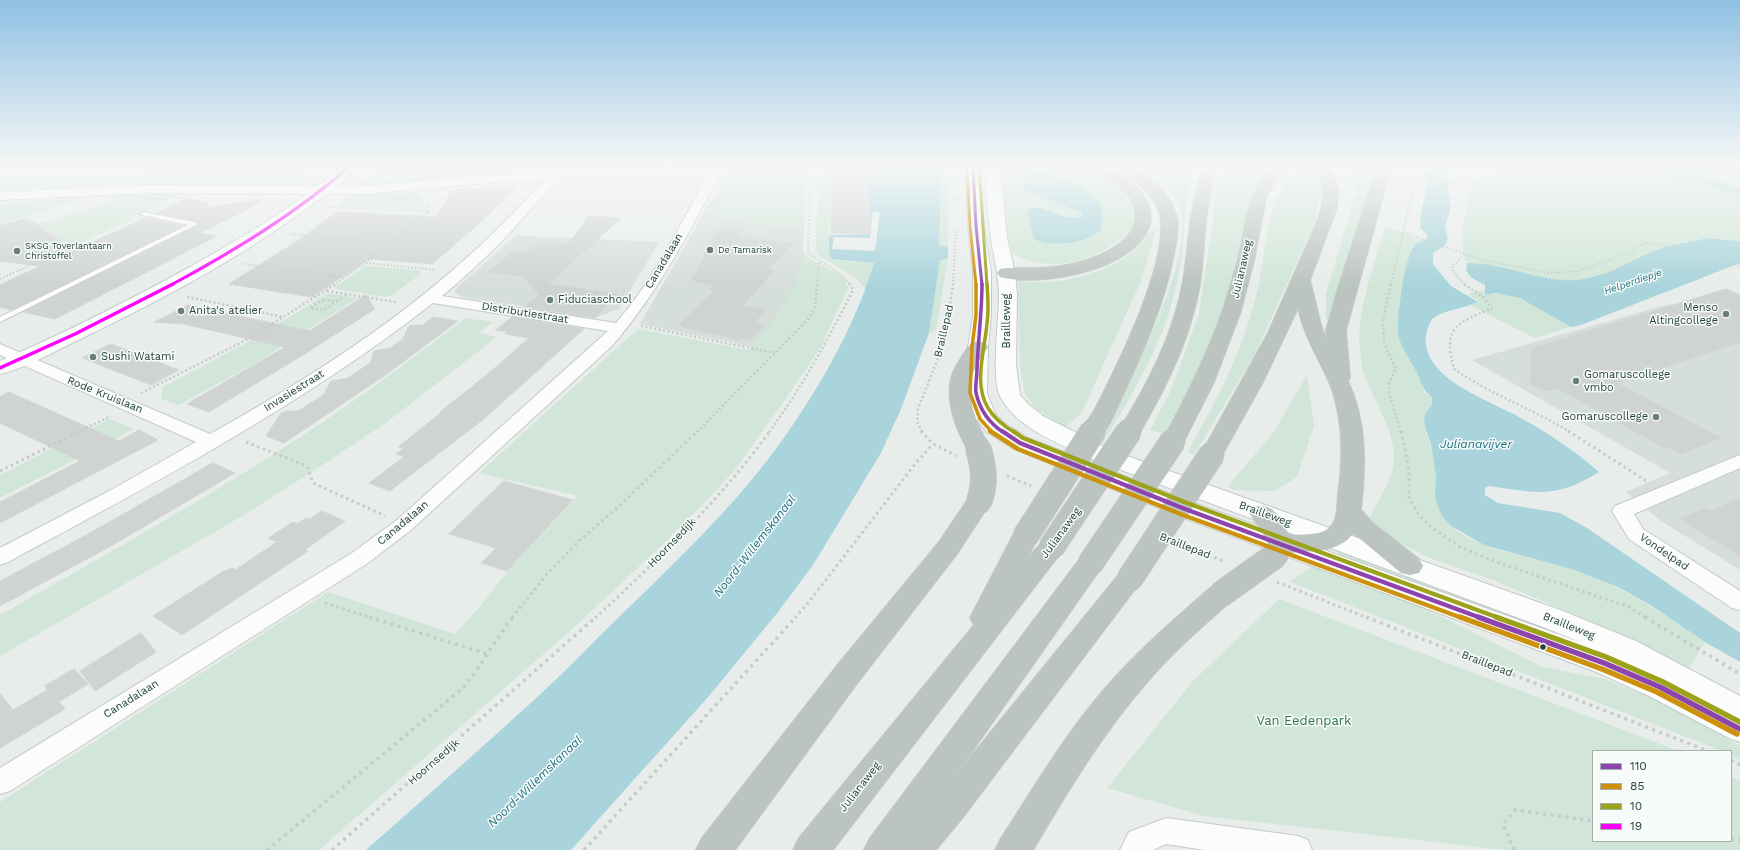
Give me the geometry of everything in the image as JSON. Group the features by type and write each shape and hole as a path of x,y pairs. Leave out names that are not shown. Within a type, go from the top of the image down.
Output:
{"highway":[{"path":"1006,273 1056,272 1092,264 1114,253 1134,240 1142,228 1145,217 1142,207"},
{"path":"962,661 1025,537 1102,417 1133,352 1155,297 1169,233 1169,218 1165,207"},
{"name":"Julianaweg","path":"810,850 1051,548 1132,427 1152,394 1171,352 1188,300 1197,243 1200,207"},
{"name":"Julianaweg","path":"882,850 1090,564 1174,441 1195,402 1219,346 1246,260 1251,225 1256,207"},
{"path":"914,850 952,805 1128,580 1212,454 1248,391 1288,313 1302,282 1328,207"},
{"path":"1013,850 1083,740 1127,683 1163,646 1220,595 1275,559 1340,533 1346,523 1353,476 1354,440 1341,387 1336,330 1372,207"},
{"path":"1302,282 1316,339 1341,387"},
{"path":"714,850 890,620 962,531 979,502 983,494 985,476 968,453 961,380 978,347"},
{"path":"1348,512 1365,530 1410,566"},
{"path":"1261,513 1272,526 1275,559"}],"main road":[{"path":"0,368 116,314 172,285 253,238 296,207"},
{"name":"Brailleweg","path":"975,207 982,272 982,315 978,347 976,393 979,404 985,416 994,427 1009,437 1178,506 1275,559 1604,663 1660,687 1740,729"},
{"name":"Brailleweg","path":"996,207 999,238 1006,273 1008,295 1007,376 1010,395 1021,410 1035,421 1062,436 1105,456 1410,566 1553,619 1626,649 1740,711"}],"street":[{"name":"Invasiestraat","path":"0,556 135,485 352,355 462,273 530,207"},
{"name":"Canadalaan","path":"0,782 206,653 301,596 360,558 404,525 623,326 659,271 695,207"},
{"name":"Distributiestraat","path":"424,302 623,326"},
{"name":"Rode Kruislaan","path":"0,349 20,360 126,404 217,437"},
{"name":"Vondelpad","path":"1740,462 1622,511 1636,534 1740,602"},
{"path":"1134,850 1139,842 1166,831 1298,850"}],"lane":[{"path":"0,320 195,224 142,214"}],"path":[{"path":"0,471 60,442 126,404 248,339 344,278 392,243 429,211 327,207"},
{"name":"Hoornsedijk","path":"332,850 608,606 679,538 746,464 789,404 830,337 853,290 852,284 847,278 808,253 810,207"},
{"path":"954,207 956,213"},
{"path":"1409,207 1383,320 1384,344 1396,369 1389,383 1389,393 1400,428 1409,470 1409,498 1419,515 1431,527 1460,547 1502,564 1629,607 1740,674"},
{"path":"0,279 142,214"},
{"name":"Braillepad","path":"956,229 954,283 946,330 933,374 918,412 917,420 920,429 933,444 968,453"},
{"path":"1403,232 1465,255 1542,273 1566,273 1578,271 1632,252 1644,243 1657,244 1738,266"},
{"path":"287,234 392,243"},
{"path":"1465,255 1452,266 1453,271 1458,278 1487,300 1492,308 1458,324 1452,331 1449,351 1454,369 1473,382 1547,418 1665,493"},
{"path":"267,850 463,688 474,674 507,622 547,574 580,540 617,508 714,416 808,318 815,308 819,261"},
{"path":"239,263 344,278"},
{"path":"365,263 462,273"},
{"path":"327,290 348,294 424,302"},
{"path":"338,301 323,300 310,308 324,310 338,301 348,294"},
{"path":"182,296 284,317"},
{"path":"623,326 776,353"},
{"path":"217,437 307,466 313,483 404,525"},
{"path":"584,850 809,602 915,464 933,444"},
{"path":"1002,475 1032,486"},
{"name":"Braillepad","path":"1173,541 1232,564"},
{"name":"Braillepad","path":"1275,559 1706,750"},
{"path":"301,596 486,654"},
{"path":"1514,850 1503,824 1515,810 1592,821"}],"shaded area":[{"path":"708,207 805,207 803,251 810,261 817,264 770,350 640,324"},
{"path":"516,235 659,242 619,309 597,317 462,297 456,294 455,292 457,288"},
{"name":"Gomaruscollege","path":"1669,304 1740,339 1740,570 1661,521 1626,492 1670,473 1472,360"}],"green space":[{"path":"0,207 58,207 0,224"},
{"path":"96,207 155,207 26,265 23,264 70,243 61,241 47,230 0,244 0,236"},
{"path":"356,207 426,207 424,209"},
{"path":"721,207 805,207 804,230 709,217"},
{"path":"817,207 830,207 829,252 837,260 874,263 866,290 856,278 818,255 816,249"},
{"path":"940,207 949,207 948,247 939,245"},
{"path":"1003,207 1066,207 1082,213 1082,217 1071,218 1057,215 1043,208 1039,242 1056,243 1070,242 1084,238 1099,231 1103,216 1101,207 1132,207 1136,225 1112,245 1088,257 1076,261 1051,264 1038,263 1013,254 1005,227"},
{"path":"1179,207 1186,207 1184,242 1174,293 1166,321 1153,354 1136,387 1088,467 1084,466 1132,377 1165,300 1177,264 1182,232"},
{"path":"1215,207 1250,207 1238,257 1222,309 1190,385 1164,434 1150,430 1170,392 1199,314"},
{"path":"1275,207 1318,207 1316,220 1255,354 1194,455 1188,452 1228,376 1252,311 1258,288 1269,223"},
{"path":"1352,207 1367,207 1331,320 1326,320 1326,294"},
{"path":"1467,207 1740,207 1740,241 1711,239 1681,243 1651,252 1598,276 1574,280 1560,280 1494,266 1467,263 1463,244"},
{"path":"1385,226 1422,241 1413,247 1407,264 1399,304 1402,345 1416,369 1425,393 1432,397 1432,405 1427,412 1424,423 1436,470 1436,497 1438,506 1448,523 1463,535 1493,548 1561,565 1594,577 1627,593 1658,611 1705,642 1688,669 1599,625 1493,580 1427,557 1386,536 1369,520 1391,475 1394,457 1390,434 1364,374 1359,336 1363,304"},
{"path":"1150,231 1156,231 1141,281 1082,412 1066,427 1036,409 1025,394 1020,367 1018,281 1060,281 1090,274 1119,262 1142,243"},
{"path":"805,254 836,273 845,282 848,288 821,347 734,471 664,543 579,623 319,850 0,850 0,802 328,592 455,634 482,604 508,571 578,496 479,473 638,329 749,350 769,327 783,306 795,283"},
{"path":"948,258 936,330 929,333 940,259"},
{"path":"366,266 418,270 422,273 392,295 385,297 337,289 336,286"},
{"path":"1484,290 1485,295 1497,294 1519,298 1541,308 1571,327 1535,338 1471,306 1478,302 1478,300 1466,294"},
{"path":"328,293 358,298 252,365 179,405 161,399 163,387 250,341"},
{"path":"466,318 493,322 479,333 497,337 387,422 244,515 0,656 0,615 256,466 358,398"},
{"path":"1307,375 1314,426 1297,477 1275,491 1234,490 1227,487 1274,432"},
{"path":"110,419 134,429 0,498 0,475"},
{"path":"1340,551 1549,627 1631,661 1335,560 1338,552"},
{"path":"1315,564 1392,592 1543,667 1605,679 1680,710 1740,746 1740,760 1732,756 1732,750 1719,750 1290,582"},
{"name":"Van Eedenpark","path":"1279,599 1676,750 1592,750 1592,842 1732,842 1732,777 1740,781 1740,850 1505,850 1204,816 1107,788 1193,681"}],"water":[{"name":"Noord-Willemskanaal","path":"869,207 940,207 939,245 948,247 948,258 940,260 929,333 901,409 881,453 813,565 778,612 709,696 571,850 366,850 566,670 709,528 758,472 798,417 818,386 851,324 864,293 874,263 832,259 829,252 829,235 871,234"},
{"path":"1066,207 1101,207 1102,219 1100,231 1080,241 1067,243 1045,243 1034,239 1027,210 1033,208 1046,209 1059,215 1074,218 1081,217 1082,213"},
{"name":"Julianavijver","path":"1423,207 1451,207 1445,227 1448,238 1445,245 1433,253 1433,264 1451,286 1478,302 1443,313 1432,319 1426,338 1429,355 1438,369 1453,382 1470,393 1521,418 1541,430 1571,450 1599,472 1584,481 1558,490 1534,492 1490,486 1485,488 1485,495 1498,503 1560,513 1587,528 1740,633 1740,662 1705,642 1652,606 1618,587 1575,570 1484,545 1451,526 1442,516 1437,505 1435,494 1436,476 1431,444 1424,424 1425,414 1432,405 1432,397 1423,388 1403,347 1398,333 1400,301 1404,275 1410,253 1417,243 1427,239 1426,233 1421,229"},
{"name":"Helperdiepje","path":"1707,238 1740,241 1740,263 1581,325 1571,327 1520,298 1496,293 1485,295 1485,285 1472,278 1466,271 1467,263 1481,264 1547,278 1574,280 1598,276 1609,272 1662,248"}],"pier":[{"path":"873,211 880,212 875,251 832,249 834,237 870,238"}],"building":[{"path":"170,207 208,207 208,208 253,207 200,233 217,236 55,319 23,312 199,225 195,221 156,213"},
{"path":"442,207 496,207 432,264 369,259 312,297 229,284 299,240 337,212 436,217"},
{"path":"831,207 869,207 871,233 831,233"},
{"path":"589,216 621,218 548,284 618,294 595,318 524,307 539,295 522,274 519,276 488,272 514,251 526,253 540,242 568,244"},
{"path":"27,218 74,250 146,218 183,226 12,310 0,307 0,285 40,266 0,261 0,226"},
{"path":"745,229 738,235 793,244 768,269 775,270 742,306 766,310 754,323 764,325 751,340 741,338 739,340 678,326 714,290 710,289 714,286 690,280 696,273 716,231"},
{"name":"Gomaruscollege vmbo","path":"1726,289 1740,295 1740,342 1617,383 1721,438 1681,454 1670,447 1666,449 1559,389 1545,391 1530,384 1531,349"},
{"path":"366,295 375,309 209,412 187,404 285,347 183,324 154,322 188,305 309,331"},
{"path":"433,317 458,321 384,376 284,443 266,436 281,413 287,411 298,411 314,401 324,394 331,381 348,378 370,363 374,351 390,348 403,339 409,326 423,325"},
{"path":"512,317 584,329 485,418 390,491 369,483 404,457 396,454 403,448 398,447 489,373 529,338 505,334 507,332 496,330"},
{"path":"111,344 179,370 151,385 82,358"},
{"path":"9,392 119,441 139,430 158,440 0,523 0,502 80,461 0,423 0,397"},
{"path":"213,463 235,473 111,546 0,606 0,581 90,533"},
{"path":"504,481 573,500 507,571 481,563 496,548 449,534"},
{"path":"1740,498 1740,556 1680,519 1705,508 1710,511"},
{"path":"322,511 345,521 305,550 308,551 182,635 153,616 222,572 233,568 235,570 277,542 268,538 293,522 297,524"},
{"path":"141,633 156,652 95,691 80,671"},
{"path":"74,669 88,684 59,702 65,709 0,748 0,693 13,710 47,690 45,686"}],"transit line":[{"name":"19","path":"0,368 50,346 148,297 256,236 300,207"},
{"name":"85","path":"969,207 976,272 976,315 972,347 970,393 980,419 991,432 1018,449 1183,515 1602,669 1657,692 1737,734"},
{"name":"110","path":"975,207 982,272 982,315 978,347 976,393 985,416 995,427 1020,443 1185,509 1604,663 1660,687 1740,729"},
{"name":"10","path":"981,207 987,276 988,313 981,382 982,392 987,407 997,419 1023,438 1187,503 1606,657 1663,682 1740,722"}],"place":[{"name":"De Tamarisk","path":"710,250"},
{"name":"SKSG Toverlantaarn Christoffel","path":"17,251"},
{"name":"Fiduciaschool","path":"550,300"},
{"name":"Anita's atelier","path":"181,311"},
{"name":"Menso Altingcollege","path":"1726,314"},
{"name":"Sushi Watami","path":"93,357"},
{"name":"Gomaruscollege vmbo","path":"1576,381"},
{"name":"Gomaruscollege","path":"1656,417"}]}
